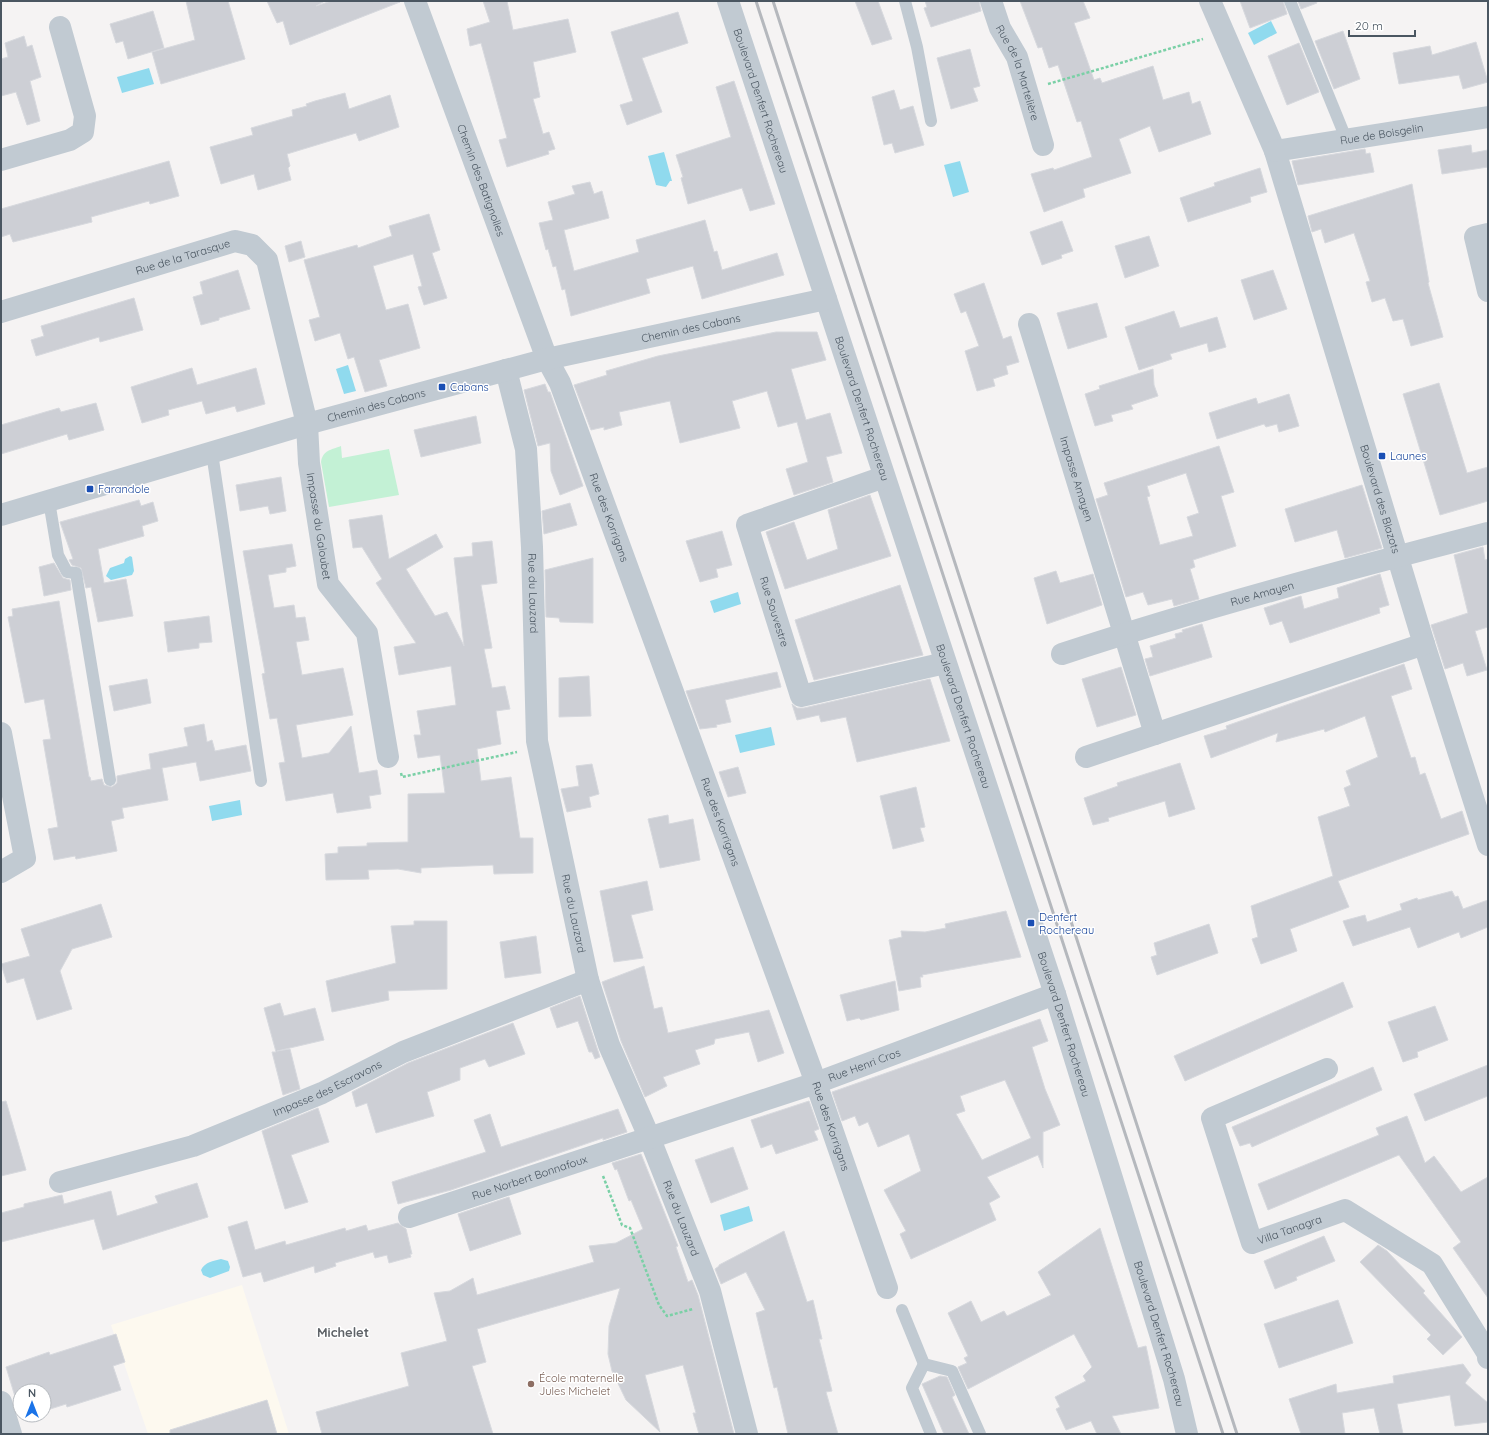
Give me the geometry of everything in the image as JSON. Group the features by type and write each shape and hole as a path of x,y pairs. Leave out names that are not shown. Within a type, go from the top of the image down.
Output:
{"street":[{"name":"Chemin des Batignolles","path":"415,1 547,359"},
{"name":"Boulevard Denfert Rochereau","path":"728,1 1055,994 1174,1379 1187,1434"},
{"name":"Rue de la Martelière","path":"991,1 1000,28 1017,57 1043,145"},
{"name":"Boulevard des Blazots","path":"1210,1 1275,152 1424,644 1488,845"},
{"path":"1,160 70,140 83,132 85,116 60,27"},
{"name":"Rue de Boisgelin","path":"1275,152 1488,117"},
{"path":"1488,234 1475,237 1488,291"},
{"name":"Rue de la Tarasque","path":"1,312 235,241 252,245 267,260 308,424"},
{"name":"Chemin des Cabans","path":"1,515 308,424 547,359 826,299"},
{"name":"Impasse Amayen","path":"1029,324 1125,633"},
{"name":"Rue des Korrigans","path":"547,359 560,383 816,1083 887,1288"},
{"name":"Rue du Lauzard","path":"506,370 526,449 532,547 539,748 588,980 609,1045 650,1139 710,1291 747,1434"},
{"name":"Impasse du Galoubet","path":"308,424 309,463 328,584 367,633 388,757"},
{"name":"Rue Souvestre","path":"884,477 747,525 800,696 945,663"},
{"name":"Rue Amayen","path":"1062,654 1125,633 1398,556 1488,533"},
{"path":"1125,633 1155,734"},
{"path":"1086,757 1424,644"},
{"path":"1,732 25,858 1,872"},
{"name":"Impasse des Escravons","path":"60,1182 193,1146 322,1093 403,1052 588,980"},
{"name":"Rue Henri Cros","path":"650,1139 816,1083 1055,994"},
{"name":"Villa Tanagra","path":"1327,1069 1212,1118 1252,1243 1345,1210 1432,1264 1488,1354 1488,1358"},
{"name":"Rue Norbert Bonnafoux","path":"409,1217 650,1139"},
{"path":"1,1402 11,1434"}],"lane":[{"path":"905,1 917,47 931,121"},
{"path":"1290,1 1347,140"},
{"path":"212,453 261,781"},
{"path":"49,501 58,555 67,572 76,573 110,780"},
{"path":"902,1310 924,1364 912,1388 931,1434"},
{"path":"924,1364 952,1371 980,1434"}],"path":[{"path":"1027,90 1224,33"},
{"path":"388,757 397,758 402,777 539,748"},
{"path":"595,1156 622,1225 630,1228 659,1305 667,1316 713,1303"}],"shaded area":[{"path":"242,1285 289,1434 148,1434 111,1325"}],"green space":[{"path":"341,446 342,458 389,449 399,495 329,507 321,462 326,453"}],"water":[{"path":"1271,21 1277,33 1254,45 1248,33"},
{"path":"149,68 154,84 122,93 117,77"},
{"path":"664,152 672,181 670,181 666,187 656,185 648,156"},
{"path":"960,161 969,192 953,197 944,165"},
{"path":"348,365 356,391 344,394 336,369"},
{"path":"130,556 132,557 134,571 132,575 111,580 106,576 110,568 124,563 125,559"},
{"path":"738,592 741,604 714,613 710,601"},
{"path":"771,727 775,745 740,753 735,735"},
{"path":"240,800 242,815 212,821 209,806"},
{"path":"749,1206 753,1221 724,1231 720,1215"},
{"path":"221,1259 228,1261 230,1267 229,1271 210,1278 203,1275 201,1270 205,1265"}],"building":[{"path":"186,1 228,1 245,59 161,84 152,52 195,40"},
{"path":"267,1 325,1 316,6 331,1 400,2 290,45 283,21 277,23"},
{"path":"483,1 507,1 513,30 568,19 576,52 533,62 540,97 533,99 543,134 549,132 555,149 548,151 549,154 507,167 499,140 507,138 481,43 470,46 467,29 490,22"},
{"path":"855,1 878,1 892,39 872,45"},
{"path":"925,1 979,1 981,11 931,27 924,8 927,7"},
{"path":"1020,1 1083,1 1090,18 1074,23 1094,80 1100,78 1102,83 1153,66 1163,100 1189,92 1192,104 1200,101 1211,134 1159,152 1150,126 1119,139 1131,173 1083,189 1085,197 1044,212 1031,174 1053,168 1054,170 1092,157 1081,121 1077,122 1058,65 1049,68 1042,47 1038,48"},
{"path":"1240,1 1283,1 1287,14 1250,28"},
{"path":"1298,1 1316,1 1317,3 1301,9"},
{"path":"153,11 164,48 128,59 123,41 116,43 110,24"},
{"path":"678,12 688,43 642,58 662,112 627,125 620,105 633,101 611,32"},
{"path":"1343,31 1360,79 1334,89 1315,41"},
{"path":"24,36 27,47 32,45 41,77 30,81 40,121 27,125 16,92 1,96 1,59 8,57 5,43"},
{"path":"1476,42 1488,82 1463,89 1459,75 1399,84 1393,53 1430,46 1432,55"},
{"path":"1299,43 1319,92 1287,105 1268,56"},
{"path":"970,49 980,86 973,88 978,101 951,109 937,58"},
{"path":"734,81 775,204 750,211 742,188 688,204 681,178 683,177 676,155 731,137 716,87"},
{"path":"894,90 900,110 913,106 924,145 895,153 892,143 884,145 872,97"},
{"path":"345,93 349,109 390,95 399,127 359,141 356,133 287,154 291,180 258,190 254,174 221,184 210,147 253,135 251,128 293,116 292,110 307,106 306,104 315,101"},
{"path":"1471,145 1472,153 1488,150 1488,167 1442,174 1438,150"},
{"path":"1365,149 1366,154 1370,153 1374,172 1298,185 1292,161"},
{"path":"169,161 179,196 150,204 149,201 91,217 92,222 13,242 10,234 1,237 1,209"},
{"path":"1260,168 1267,192 1250,197 1251,202 1188,222 1180,198 1215,186 1214,183"},
{"path":"590,182 594,194 602,191 609,218 564,230 574,271 639,252 636,240 705,220 714,252 717,251 722,270 777,253 784,275 702,299 693,266 646,279 650,293 571,316 565,289 562,290 556,266 553,267 548,249 546,250 539,223 553,220 548,202 575,194 572,186"},
{"path":"1412,184 1428,283 1443,337 1411,346 1403,319 1393,321 1385,298 1372,302 1366,282 1370,281 1354,233 1325,243 1321,229 1312,232 1308,216"},
{"path":"429,214 440,250 432,253 447,298 424,305 418,287 422,286 413,254 373,266 386,310 408,304 420,348 379,360 387,386 365,392 354,357 348,359 340,333 315,341 309,320 320,317 304,260 357,245 358,248 392,236 389,226"},
{"path":"1062,221 1073,251 1061,255 1062,258 1042,265 1030,232"},
{"path":"1149,236 1159,266 1125,278 1115,246"},
{"path":"301,241 305,257 289,262 285,246"},
{"path":"238,270 250,309 201,325 193,297 203,294 200,282"},
{"path":"1273,270 1287,309 1254,320 1241,280"},
{"path":"984,283 1003,339 1011,336 1019,362 1006,366 1008,374 993,379 995,386 977,391 965,351 979,346 966,311 961,313 954,294"},
{"path":"134,298 143,330 100,342 99,337 36,356 31,340 44,336 41,326"},
{"path":"1097,303 1107,337 1068,349 1057,313"},
{"path":"1174,311 1180,328 1217,317 1226,347 1209,352 1207,343 1170,354 1172,359 1139,370 1125,327"},
{"path":"776,332 817,332 826,360 791,369 806,420 830,413 842,453 826,457 833,482 794,495 786,469 808,462 797,422 778,427 767,391 732,401 740,428 680,443 670,401 619,412 622,425 604,430 604,427 591,430 574,385 607,375 606,371 658,356"},
{"path":"192,368 197,385 256,368 265,404 237,412 235,406 206,414 202,401 168,410 169,415 142,423 131,387"},
{"path":"1153,369 1154,385 1158,396 1131,405 1133,409 1111,415 1113,421 1095,426 1085,394 1100,389 1099,386"},
{"path":"1439,383 1467,473 1488,467 1488,501 1440,515 1403,394"},
{"path":"545,384 548,392 550,392 583,486 560,495 551,471 550,443 538,446 524,390"},
{"path":"1289,394 1299,426 1279,432 1277,424 1266,427 1264,424 1217,439 1209,413 1256,398 1258,404"},
{"path":"96,403 104,430 69,440 67,434 1,454 1,425 59,408 61,412"},
{"path":"476,416 481,443 421,457 414,430"},
{"path":"1219,446 1234,492 1221,496 1236,546 1193,560 1195,567 1190,569 1199,599 1174,606 1172,599 1148,605 1143,592 1126,597 1096,499 1108,495 1104,483","holes":["1186,473 1199,513 1187,517 1193,536 1160,545 1147,497 1150,496 1147,486"]},
{"path":"281,477 286,511 270,514 268,506 240,511 236,485"},
{"path":"1362,485 1382,548 1345,558 1337,530 1295,542 1285,509"},
{"path":"870,495 891,556 785,589 766,532 794,522 807,560 838,549 828,510"},
{"path":"139,500 141,506 153,502 158,521 142,526 144,536 98,549 104,583 126,579 133,616 98,622 91,587 86,588 81,568 72,565 69,560 73,559 60,522"},
{"path":"570,503 577,525 544,534 542,511"},
{"path":"382,515 389,559 436,534 443,547 406,569 435,616 447,612 464,646 454,558 473,556 472,543 492,541 497,583 481,585 492,648 484,649 492,688 505,686 510,709 496,711 501,744 477,749 481,781 511,777 520,838 533,838 533,873 494,874 493,865 421,868 421,873 398,869 368,870 369,879 326,880 325,854 338,853 338,847 367,846 367,843 408,842 408,794 445,793 440,755 418,758 414,735 421,735 417,711 456,705 451,666 399,675 394,647 416,643 376,583 382,579 362,547 353,548 349,520"},
{"path":"722,531 732,565 716,569 718,577 700,582 686,541"},
{"path":"292,544 296,566 286,568 286,572 268,575 274,608 294,605 296,618 305,617 309,640 296,642 302,675 343,668 353,715 296,725 302,758 329,753 351,726 359,773 377,770 381,794 369,796 371,808 337,813 333,793 286,801 279,763 285,762 277,718 270,719 262,674 265,673 243,551"},
{"path":"1483,547 1485,560 1488,559 1488,627 1475,631 1487,670 1467,676 1463,663 1445,669 1431,625 1468,613 1454,555"},
{"path":"593,558 593,623 560,622 559,618 546,617 545,570"},
{"path":"54,563 63,578 70,580 71,590 44,596 39,567"},
{"path":"1056,571 1060,583 1093,574 1102,605 1047,624 1034,578"},
{"path":"1380,574 1389,605 1379,608 1380,613 1290,643 1282,621 1270,625 1264,608 1301,596 1304,609 1339,598 1337,588"},
{"path":"900,585 923,655 814,680 795,620"},
{"path":"59,601 89,777 91,781 102,779 104,785 112,787 117,783 117,776 151,769 149,754 188,746 184,728 204,724 207,742 212,740 215,751 246,745 251,771 200,781 196,762 162,768 168,800 122,808 124,818 111,821 117,851 76,859 75,856 54,860 48,829 58,827 43,740 51,739 44,699 25,703 8,617 13,616 12,609"},
{"path":"209,616 212,642 199,643 199,648 168,652 164,622"},
{"path":"1202,624 1212,657 1150,676 1145,659 1153,657 1150,646 1176,638 1175,634 1183,632 1182,630"},
{"path":"1404,664 1412,689 1391,696 1411,758 1415,757 1420,775 1425,773 1441,819 1462,811 1469,834 1338,881 1349,907 1290,929 1297,951 1261,964 1252,939 1258,937 1251,906 1333,876 1318,817 1350,806 1344,788 1351,785 1346,771 1378,757 1365,716 1325,732 1324,729 1276,742 1278,733 1211,758 1204,736 1227,729 1226,726"},
{"path":"1121,667 1136,715 1097,727 1082,679"},
{"path":"777,672 781,687 725,700 731,722 716,725 717,727 700,729 686,691"},
{"path":"589,676 591,716 559,717 559,678"},
{"path":"147,679 151,703 114,711 109,686"},
{"path":"930,679 950,741 857,762 846,717 821,722 819,715 797,720 792,704 797,708 804,708"},
{"path":"1180,763 1195,809 1169,817 1165,801 1108,818 1109,821 1093,825 1084,798 1118,786 1117,783"},
{"path":"592,764 599,794 589,797 591,807 567,812 561,789 579,786 576,766"},
{"path":"738,767 746,793 728,797 719,772"},
{"path":"916,787 925,827 920,828 924,841 893,849 880,796"},
{"path":"668,815 669,824 693,819 700,860 660,868 648,819"},
{"path":"647,881 653,910 631,915 643,958 614,962 600,891"},
{"path":"1452,891 1455,897 1458,896 1463,909 1488,900 1488,927 1461,938 1459,932 1418,948 1410,927 1353,946 1343,921 1365,915 1367,922 1402,910 1400,904 1417,898 1418,900"},
{"path":"101,904 112,937 72,949 60,971 72,1009 37,1020 24,978 7,983 1,964 30,956 21,929"},
{"path":"1006,911 1021,957 922,975 923,977 920,977 921,987 899,991 889,940 902,937 901,931 925,932 946,928 945,924"},
{"path":"414,921 447,921 447,989 388,991 389,1000 332,1012 326,981 396,963 391,926 414,925"},
{"path":"1209,924 1218,953 1157,975 1151,957 1157,955 1154,943"},
{"path":"536,936 541,973 505,978 500,942"},
{"path":"644,966 654,1009 662,1007 668,1033 769,1010 784,1053 758,1062 749,1032 715,1039 714,1044 695,1050 700,1064 663,1077 667,1086 645,1097 621,1041 602,982"},
{"path":"895,981 899,1010 861,1020 859,1018 847,1021 840,995"},
{"path":"1343,982 1353,1007 1185,1081 1174,1056"},
{"path":"580,996 600,1057 595,1059 592,1052 589,1052 578,1021 557,1028 550,1008"},
{"path":"280,1003 284,1016 315,1008 324,1040 277,1051 290,1049 300,1089 283,1095 272,1052 276,1052 264,1008"},
{"path":"1435,1006 1448,1040 1417,1052 1418,1057 1403,1062 1388,1022"},
{"path":"1040,1019 1048,1041 1032,1047 1045,1089 1060,1125 1043,1132 1043,1168 1038,1155 987,1177 1000,1197 989,1203 996,1220 911,1259 900,1234 906,1231 884,1190 921,1171 909,1134 878,1147 868,1122 859,1126 855,1116 842,1121 832,1092","holes":["1005,1080 1031,1138 982,1160 956,1114 965,1111 960,1096"]},
{"path":"513,1023 525,1054 489,1067 485,1059 460,1068 460,1080 427,1092 434,1116 376,1133 367,1103 356,1107 352,1092 408,1063"},
{"path":"1488,1065 1488,1096 1425,1121 1414,1094"},
{"path":"1373,1067 1382,1090 1252,1147 1250,1143 1240,1146 1232,1127"},
{"path":"6,1101 26,1170 1,1176 1,1102"},
{"path":"809,1101 819,1129 814,1131 818,1140 776,1154 772,1144 761,1148 751,1120"},
{"path":"318,1108 329,1142 291,1155 308,1202 285,1209 262,1131"},
{"path":"618,1109 627,1132 603,1140 603,1138 451,1190 398,1204 392,1182 486,1152 474,1120 490,1114 501,1147"},
{"path":"1407,1116 1425,1163 1434,1156 1461,1192 1488,1177 1488,1298 1453,1248 1461,1242 1399,1155 1268,1210 1258,1184 1379,1135 1376,1128"},
{"path":"733,1147 748,1189 711,1203 695,1160"},
{"path":"641,1154 678,1246 676,1247 688,1282 692,1280 698,1295 734,1434 699,1434 693,1413 696,1413 683,1365 645,1375 660,1432 626,1400 612,1371 608,1354 609,1326 620,1288 477,1329 486,1362 472,1366 493,1434 322,1434 316,1412 409,1386 401,1353 447,1341 434,1293 450,1291 473,1278 477,1295 594,1262 589,1246 616,1243 643,1229 631,1200 629,1201 617,1169 615,1170 612,1163"},
{"path":"197,1183 208,1217 103,1250 94,1219 1,1242 1,1213 24,1207 24,1204 62,1195 64,1204 111,1191 117,1216 158,1203 155,1196"},
{"path":"509,1197 521,1234 470,1251 458,1214"},
{"path":"247,1221 255,1250 285,1241 286,1245 345,1228 346,1231 366,1225 368,1231 398,1223 406,1229 412,1254 410,1254 411,1257 389,1263 387,1255 375,1258 373,1252 335,1263 336,1266 315,1273 314,1266 264,1282 261,1272 243,1277 228,1227"},
{"path":"1100,1228 1138,1348 1146,1346 1159,1408 1112,1416 1121,1434 1097,1434 1091,1421 1066,1430 1056,1409 1060,1407 1055,1397 1086,1381 1083,1376 1092,1367 1074,1334 968,1389 958,1367 967,1363 964,1358 968,1356 948,1313 971,1301 981,1322 1004,1311 1007,1316 1051,1295 1038,1272"},
{"path":"784,1231 807,1302 813,1300 822,1339 819,1339 832,1391 826,1392 838,1434 788,1434 777,1387 774,1388 756,1313 765,1310 746,1272 721,1284 715,1269 719,1265"},
{"path":"1324,1236 1335,1261 1296,1277 1297,1280 1275,1289 1264,1261"},
{"path":"1378,1245 1387,1251 1425,1291 1423,1293 1462,1337 1443,1355 1427,1339 1431,1335 1360,1262"},
{"path":"1338,1300 1353,1343 1279,1368 1264,1324"},
{"path":"116,1334 125,1362 113,1366 121,1390 67,1407 66,1404 52,1408 52,1383 12,1383 12,1387 6,1367 49,1352 50,1355"},
{"path":"1463,1364 1471,1375 1465,1383 1488,1403 1488,1422 1455,1426 1450,1395 1397,1404 1403,1434 1380,1434 1374,1408 1342,1413 1345,1434 1301,1434 1289,1399 1336,1384 1337,1393 1394,1383 1393,1376"},
{"path":"940,1376 947,1377 955,1395 952,1397 969,1434 944,1434 922,1384"},
{"path":"267,1400 277,1434 170,1434 170,1430"}],"railway":[{"path":"756,1 1223,1434"},
{"path":"773,1 1237,1434"}],"place":[{"name":"Cabans","path":"442,387"},
{"name":"Launes","path":"1382,456"},
{"name":"Farandole","path":"90,489"},
{"name":"Denfert Rochereau","path":"1031,923"},
{"name":"École maternelle Jules Michelet","path":"531,1384"}],"district":[{"name":"Michelet","path":"343,1332"}]}
